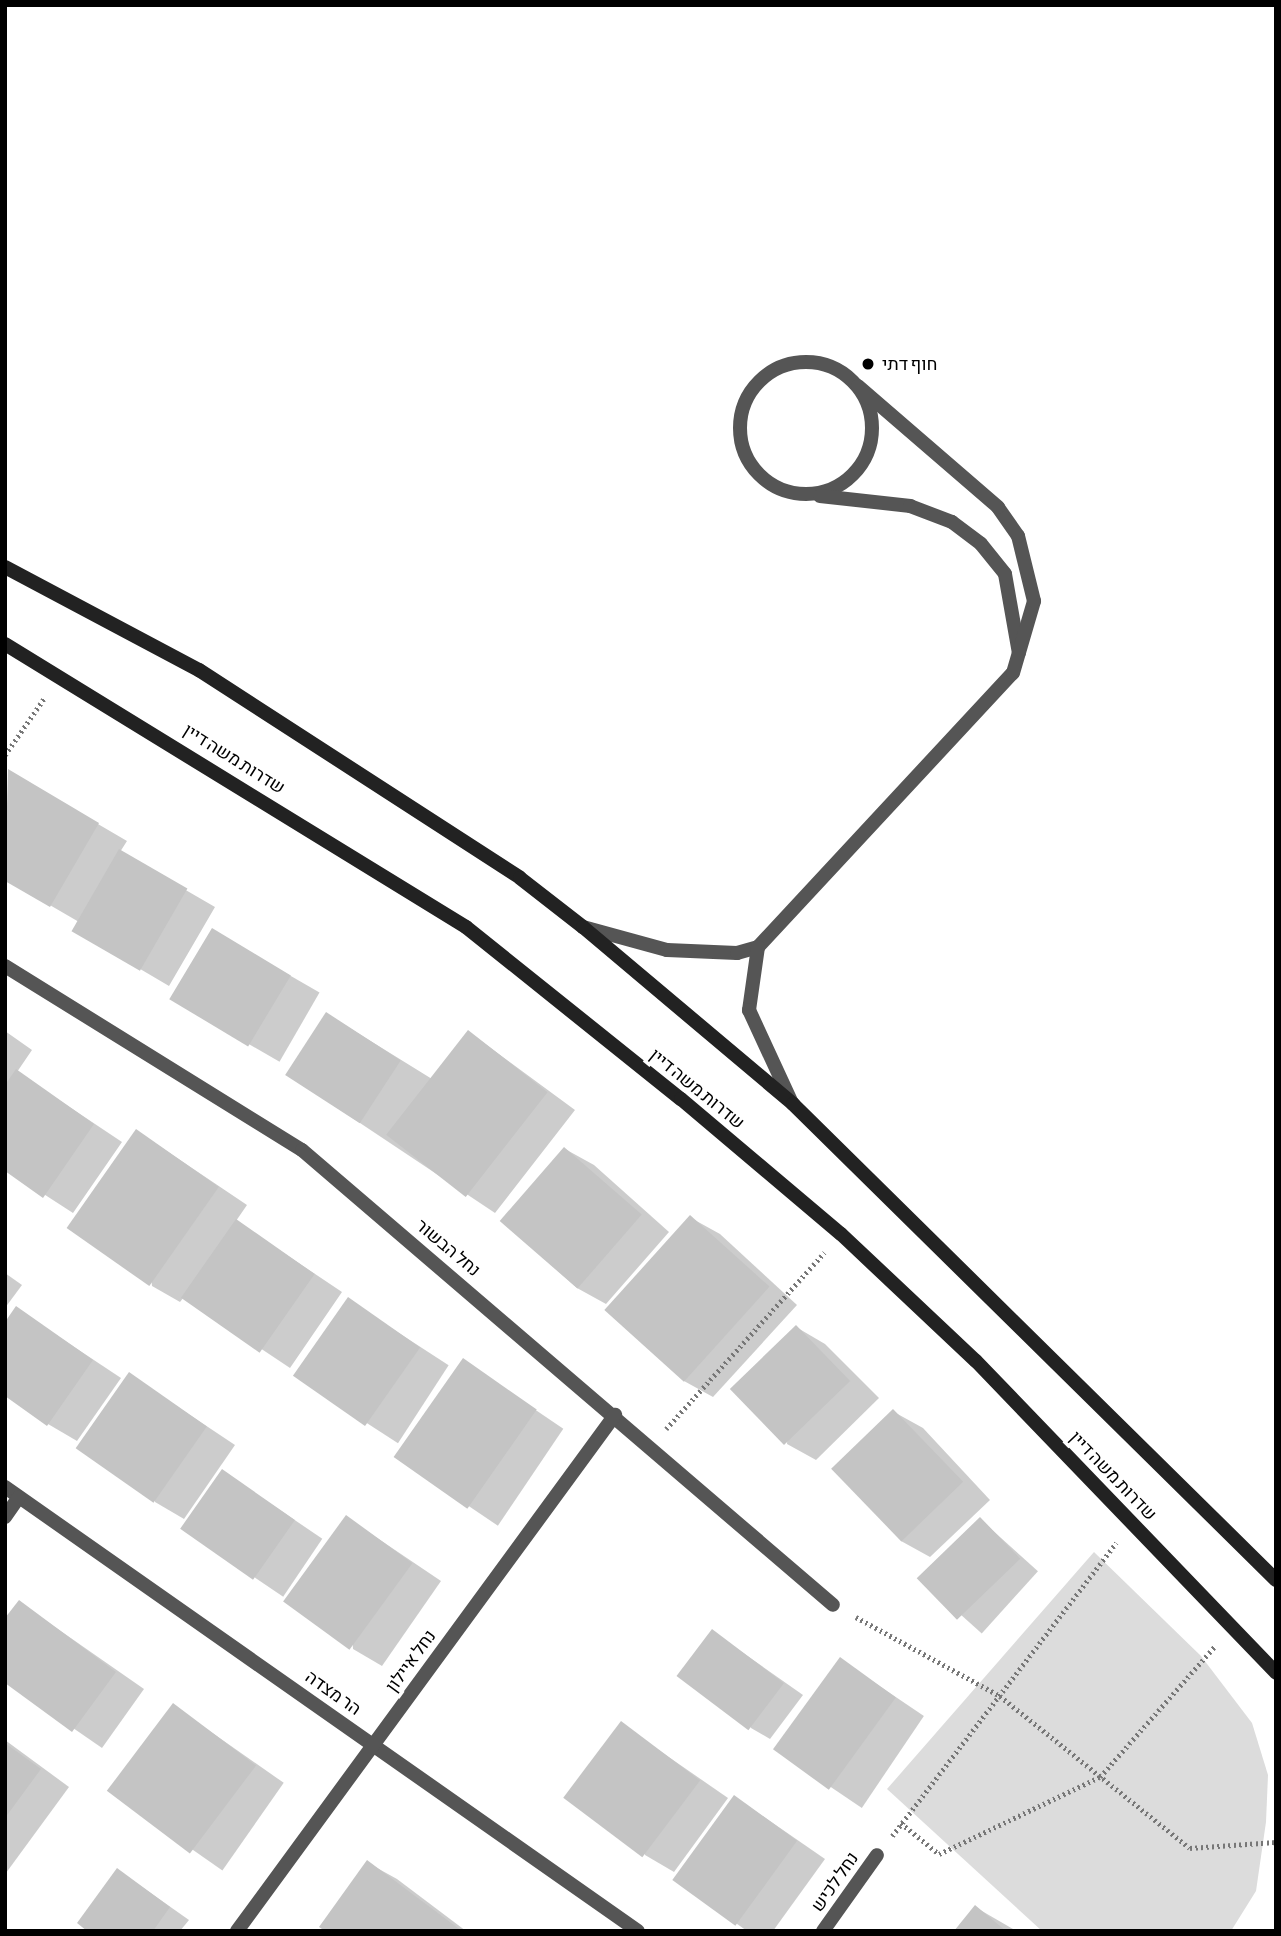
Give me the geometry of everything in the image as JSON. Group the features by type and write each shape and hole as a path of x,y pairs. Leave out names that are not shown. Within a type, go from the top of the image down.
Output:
{"main road":[{"path":"5,567 199,670 520,878 583,927 793,1104 1276,1580"},
{"name":"שדרות משה דיין","path":"5,644 466,926 841,1234 976,1361 1276,1673"}],"street":[{"path":"583,927 667,950 737,953 758,947 1013,673 1019,655 1034,601 1018,536 998,507 840,371 796,362 774,369 744,403 742,448 753,469 790,494 910,506 952,522 981,544 1005,574 1019,655"},
{"path":"813,495 834,490 863,463 873,423 858,386"},
{"path":"758,947 749,1010 793,1104"},
{"name":"נחל הבשור","path":"5,965 302,1150 615,1415 833,1605"},
{"name":"נחל איילון","path":"237,1931 615,1415"},
{"name":"הר מצדה","path":"5,1487 638,1931"},
{"path":"5,1517 19,1497"},
{"name":"נחל לכיש","path":"823,1931 877,1855"}],"path":[{"path":"5,755 60,677"},
{"path":"650,1446 841,1234"},
{"path":"877,1855 1132,1523"},
{"path":"833,1605 1000,1696 1190,1848 1276,1842"},
{"path":"901,1823 939,1854 1100,1777 1231,1627"}],"shaded area":[{"path":"1094,1552 1201,1656 1252,1723 1268,1775 1266,1822 1256,1891 1231,1931 1042,1931 887,1789"}],"building":[{"path":"8,769 99,823 50,907 5,881"},
{"path":"119,849 187,888 140,971 72,931"},
{"path":"212,928 291,975 248,1047 169,999"},
{"path":"326,1012 401,1060 360,1123 285,1075"},
{"path":"468,1030 548,1092 466,1197 386,1135"},
{"path":"16,1069 94,1124 43,1198 5,1171 5,1085"},
{"path":"136,1129 219,1187 149,1286 67,1228"},
{"path":"564,1147 642,1215 577,1289 500,1221"},
{"path":"690,1215 770,1287 684,1382 604,1310"},
{"path":"236,1219 315,1274 260,1353 181,1298"},
{"path":"348,1297 420,1347 365,1426 293,1376"},
{"path":"16,1306 93,1360 47,1426 5,1396 5,1322"},
{"path":"796,1325 850,1381 784,1445 730,1389"},
{"path":"463,1358 537,1410 467,1509 394,1457"},
{"path":"129,1372 207,1426 153,1503 76,1448"},
{"path":"893,1409 963,1482 901,1541 831,1469"},
{"path":"222,1469 295,1520 253,1580 180,1529"},
{"path":"346,1515 412,1563 349,1650 283,1602"},
{"path":"980,1517 1020,1559 957,1620 917,1578"},
{"path":"19,1600 116,1672 72,1732 5,1683 5,1618"},
{"path":"712,1629 784,1683 748,1730 676,1676"},
{"path":"840,1657 896,1698 829,1790 773,1749"},
{"path":"173,1703 256,1766 190,1853 107,1791"},
{"path":"621,1721 700,1781 642,1857 563,1798"},
{"path":"5,1743 41,1769 5,1818"},
{"path":"734,1795 797,1841 735,1926 672,1880"},
{"path":"367,1860 462,1931 325,1931 319,1927"},
{"path":"117,1868 170,1907 153,1931 87,1931 77,1923"},
{"path":"975,1905 1006,1931 954,1931"}],"place":[{"name":"חוף דתי","path":"868,364"}]}
